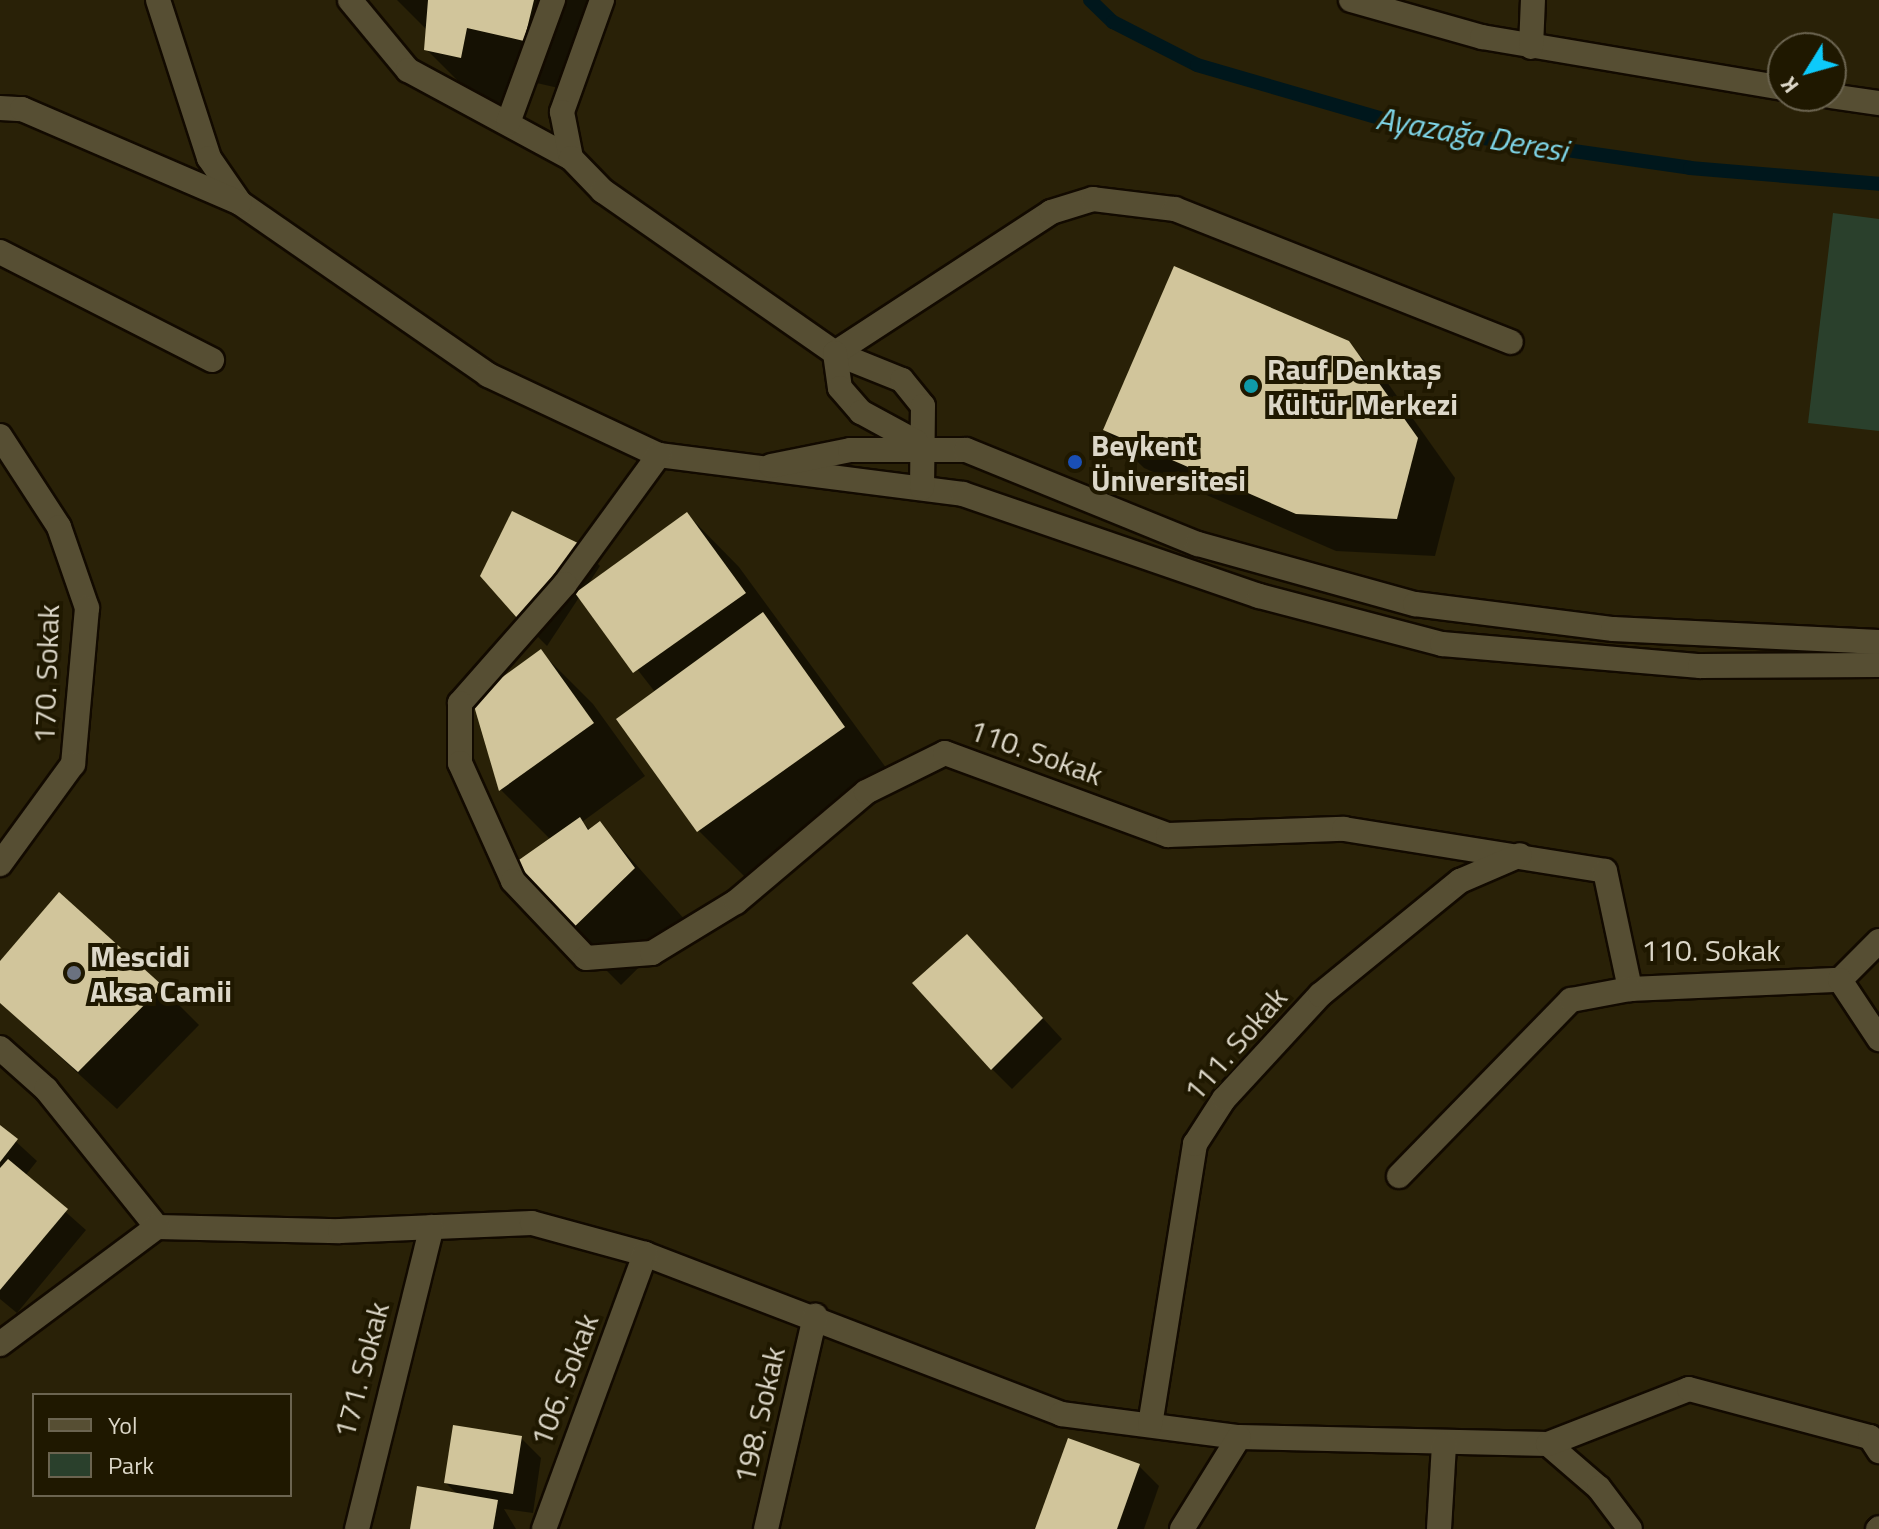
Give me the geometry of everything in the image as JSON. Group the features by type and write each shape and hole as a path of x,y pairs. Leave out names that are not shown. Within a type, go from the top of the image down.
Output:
{"street":[{"path":"158,0 209,158 240,203"},
{"path":"350,0 408,70 571,158 603,191 835,353 902,380 923,406 926,446 922,488"},
{"path":"508,123 553,0"},
{"path":"571,158 562,112 602,0"},
{"path":"1351,0 1531,47 1767,85"},
{"path":"1531,47 1533,0"},
{"path":"1847,98 1879,103"},
{"path":"0,108 22,109 240,203 488,375 659,455 771,466 808,480 922,488 1009,508 1259,596 1442,644 1700,666 1879,665"},
{"path":"835,353 1051,212 1093,199 1175,209 1511,342"},
{"path":"0,252 212,360"},
{"path":"835,353 840,388 861,412 887,432 926,446 1004,461 1198,544 1415,604 1613,629 1879,642"},
{"name":"170. Sokak","path":"0,436 59,527 87,608 73,764 9,834 0,864"},
{"path":"771,466 850,450 926,446"},
{"name":"110. Sokak","path":"659,455 565,584 460,703 460,763 513,881 586,958 652,953 736,902 866,792 945,753 1168,835 1344,829 1520,854 1605,871 1630,989 1840,980"},
{"name":"111. Sokak","path":"1150,1425 1195,1144 1224,1099 1320,995 1460,881 1520,854"},
{"path":"1879,941 1840,980 1879,1039"},
{"path":"1399,1176 1571,1000 1630,989"},
{"path":"0,1048 46,1089 157,1227"},
{"path":"0,1344 157,1227 432,1227 532,1223 645,1254 815,1316 1061,1414 1239,1437 1548,1444 1689,1389 1870,1437 1879,1451"},
{"name":"171. Sokak","path":"357,1529 432,1227"},
{"name":"106. Sokak","path":"544,1529 645,1254"},
{"name":"198. Sokak","path":"766,1529 815,1316"},
{"path":"1182,1529 1239,1437"},
{"path":"1439,1529 1444,1444"},
{"path":"1548,1444 1599,1488 1630,1529"}],"green space":[{"path":"1833,213 1879,219 1879,431 1808,423"}],"building":[{"path":"428,0 534,0 524,41 467,28 461,58 424,50"},
{"name":"Rauf Denktaş Kültür Merkezi","path":"1174,266 1349,341 1418,438 1397,519 1296,514 1103,430"},
{"path":"512,511 582,545 526,628 480,576"},
{"path":"687,512 746,593 633,673 575,593"},
{"path":"763,612 845,727 697,832 616,719"},
{"path":"541,649 594,723 499,791 472,699"},
{"path":"580,817 588,830 600,821 635,868 567,934 516,862"},
{"name":"Mescidi Aksa Camii","path":"59,892 163,986 78,1072 0,1003 0,961"},
{"path":"967,934 1043,1018 991,1070 912,983"},
{"path":"0,1125 18,1139 0,1162"},
{"path":"8,1159 68,1209 0,1290 0,1168"},
{"path":"453,1425 522,1436 513,1494 444,1483"},
{"path":"1068,1438 1140,1464 1117,1529 1035,1529"},
{"path":"417,1486 498,1500 493,1529 410,1529"}],"waterway":[{"name":"Ayazağa Deresi","path":"1090,0 1113,22 1197,65 1414,128 1690,168 1879,184"}],"place":[{"name":"Rauf Denktaş Kültür Merkezi","path":"1251,386"},
{"name":"Beykent Üniversitesi","path":"1075,462"},
{"name":"Mescidi Aksa Camii","path":"74,973"}]}
